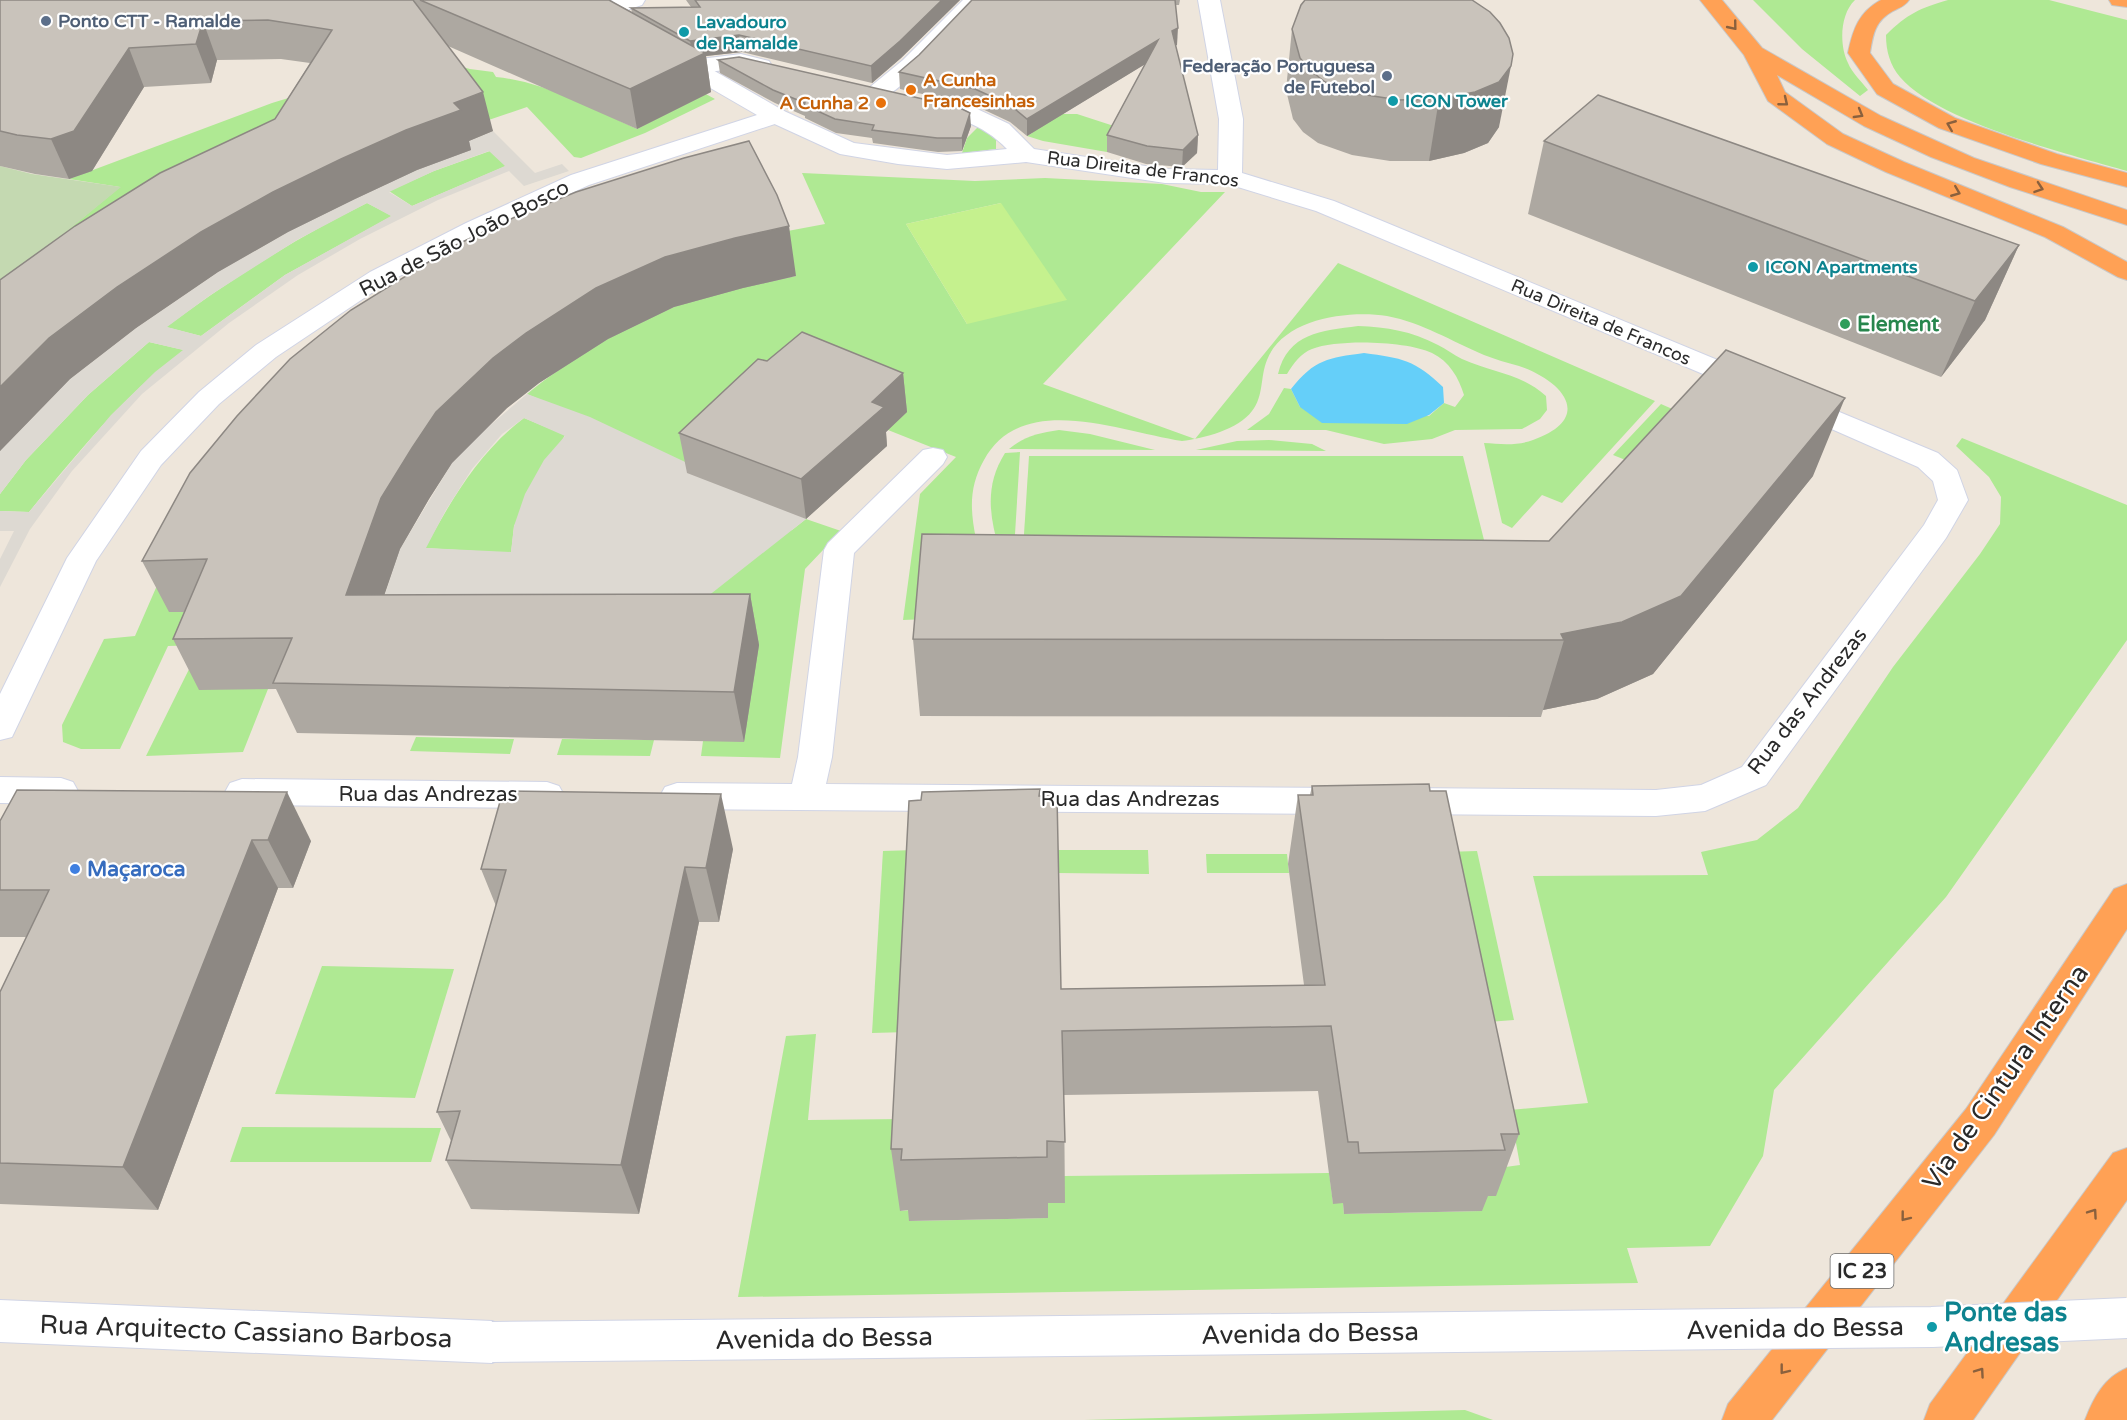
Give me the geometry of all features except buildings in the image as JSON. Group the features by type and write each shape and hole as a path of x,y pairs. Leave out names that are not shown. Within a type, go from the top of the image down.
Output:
{"highway":[{"path":"1711,0 1754,52 1776,96 1835,139 1895,167 2054,232 2127,272"},
{"path":"1898,0 1878,9 1865,24 1859,53 1885,89 1947,123 2049,159 2127,180"},
{"path":"2120,0 2127,1"},
{"path":"1754,52 1874,123 1912,141 1956,160 2127,218"},
{"name":"Via de Cintura Interna","path":"1744,1420 1980,1122 2127,900"},
{"path":"1946,1420 2127,1166"},
{"path":"2107,1420 2127,1389"}],"street":[{"path":"554,14 594,14 634,0"},
{"path":"878,92 911,65 975,0"},
{"path":"1209,0 1232,119 1230,177"},
{"path":"594,14 616,27"},
{"name":"Rua Direita de Francos","path":"654,47 692,66 776,116 848,149 947,162 1026,155 1165,176 1230,177 1325,206 1892,443"},
{"path":"692,66 741,61 787,72"},
{"path":"855,87 967,113 1001,129 1026,155"},
{"name":"Rua de São João Bosco","path":"0,728 82,558 151,458 209,398 266,351 379,277 580,180 776,116"},
{"name":"Rua das Andrezas","path":"652,795 1656,803 1705,798 1754,776 1935,531 1953,500 1947,477 1928,460 1892,443"},
{"path":"806,797 815,757 839,550 933,457"},
{"path":"0,790 93,791"},
{"name":"Rua das Andrezas","path":"216,792 581,795"},
{"name":"Avenida do Bessa","path":"492,1342 1932,1327 2127,1318"},
{"name":"Rua Arquitecto Cassiano Barbosa","path":"0,1321 492,1342"}],"green space":[{"path":"1753,0 1855,0 1846,13 1844,21 1843,48 1850,67 1868,90 1860,96 1802,49"},
{"path":"1948,0 2049,0 2127,20 2127,171 2040,146 1973,122 1918,93 1900,77 1889,58 1886,35 1914,13"},
{"path":"436,60 470,69 493,72 496,77 551,90 637,129 656,119 671,75 715,99 645,133 581,158 574,157 527,107 0,286 120,187 69,179 272,103 367,74"},
{"path":"1033,114 1077,114 1117,127 1107,152 1027,136 1032,133"},
{"path":"979,126 996,139 996,149 962,153 967,138"},
{"path":"490,151 506,166 412,206 389,191 434,171"},
{"path":"0,166 32,174 121,187 0,286"},
{"path":"802,173 975,181 1045,178 1162,184 1201,192 1225,192 1043,384 1195,439 1182,441 1103,425 1074,421 1047,421 1022,426 1001,439 984,460 973,489 972,508 976,539 927,619 903,620 920,494 956,457 888,430 693,466 527,394 561,368 597,345 655,315 704,297 796,276 777,233 825,224","holes":["1001,203 967,324 906,224"]},
{"path":"367,203 392,216 285,275 201,336 166,327 264,260"},
{"path":"1001,203 1067,300 967,324 906,224"},
{"path":"1338,263 1655,401 1562,503 1542,495 1512,528 1502,523 1484,443 1521,443 1552,431 1563,421 1567,411 1566,400 1559,390 1535,373 1484,355 1400,319 1372,314 1354,314 1319,320 1302,326 1275,346 1267,360 1256,405 1246,418 1230,428 1195,439"},
{"path":"1358,326 1389,329 1418,336 1473,364 1526,382 1546,396 1547,410 1540,419 1522,429 1455,430 1432,439 1384,444 1326,430 1247,430 1269,414 1284,388 1291,389 1300,407 1429,416 1444,403 1455,407 1464,395 1452,371 1438,356 1420,349 1389,344 1338,344 1312,349 1304,353 1287,374 1278,374 1290,350 1308,336"},
{"path":"149,342 184,350 121,406 83,447 29,512 0,511 0,494 26,460 88,395"},
{"path":"1661,404 1704,423 1658,473 1613,455"},
{"path":"524,418 565,435 514,526 511,553 425,548 456,494 480,461 508,431"},
{"path":"1059,430 1090,434 1155,450 1009,449 1032,436"},
{"path":"1962,438 2127,505 2127,640 1946,897 1774,1090 1763,1156 1710,1246 1627,1248 1638,1283 738,1297 786,1036 816,1034 808,1120 904,1119 901,1211 910,1210 910,1221 1048,1218 1048,1203 1064,1176 1329,1173 1333,1203 1343,1203 1344,1214 1482,1211 1479,1196 1496,1196 1491,1169 1520,1165 1510,1110 1588,1103 1533,876 1708,875 1701,852 1757,840 1798,808 1893,667 1980,554 2000,524 2001,497 1989,477 1956,446"},
{"path":"1269,440 1312,444 1326,451 1196,450 1237,441"},
{"path":"1020,452 1014,551 999,549 991,512 994,477 1005,453"},
{"path":"1029,456 1463,456 1488,556 1023,550"},
{"path":"806,519 841,531 805,569 780,758 701,756 703,741 330,646 792,530"},
{"path":"162,574 232,610 268,689 243,752 146,756 201,645 168,646 120,749 81,749 63,742 62,725 104,639 135,636"},
{"path":"416,737 514,739 510,754 410,751"},
{"path":"562,739 654,740 650,756 557,755"},
{"path":"916,850 908,1032 872,1033 883,851"},
{"path":"1057,850 1148,850 1149,874 1057,873"},
{"path":"1477,851 1514,1020 1488,1022 1413,853"},
{"path":"1206,854 1287,854 1289,873 1207,873"},
{"path":"322,966 454,969 415,1098 275,1094"},
{"path":"242,1127 441,1128 431,1162 230,1162"},
{"path":"1465,1410 1493,1420 1084,1420"}],"shaded area":[{"path":"493,131 535,173 562,164 569,171 524,186 509,171 438,200 360,239 298,275 229,323 142,394 72,471 30,529 0,587 0,559 14,531 0,531 0,511 29,512 111,415 155,372 183,350 149,342 88,395 26,460 0,494 0,450 70,379 136,328 218,272 288,232","holes":["489,151 505,166 412,206 389,192 434,171","367,203 391,216 285,275 201,336 167,327 209,296 297,240"]},
{"path":"527,394 590,417 806,519 698,604 381,606 400,549 452,463 475,438","holes":["524,418 565,436 544,460 525,494 514,526 511,552 426,548 446,510 472,469 502,434"]}],"water":[{"path":"1364,353 1398,359 1424,371 1443,387 1444,403 1429,415 1407,424 1322,423 1300,407 1291,389 1307,371 1331,359"}],"place":[{"name":"Ponto CTT - Ramalde","path":"46,21"},
{"name":"Lavadouro de Ramalde","path":"684,32"},
{"name":"Federação Portuguesa de Futebol","path":"1387,76"},
{"name":"A Cunha Francesinhas","path":"911,90"},
{"name":"ICON Tower","path":"1393,101"},
{"name":"A Cunha 2","path":"881,103"},
{"name":"ICON Apartments","path":"1753,267"},
{"name":"Element","path":"1845,324"},
{"name":"Maçaroca","path":"75,869"},
{"name":"Ponte das Andresas","path":"1932,1327"}]}
